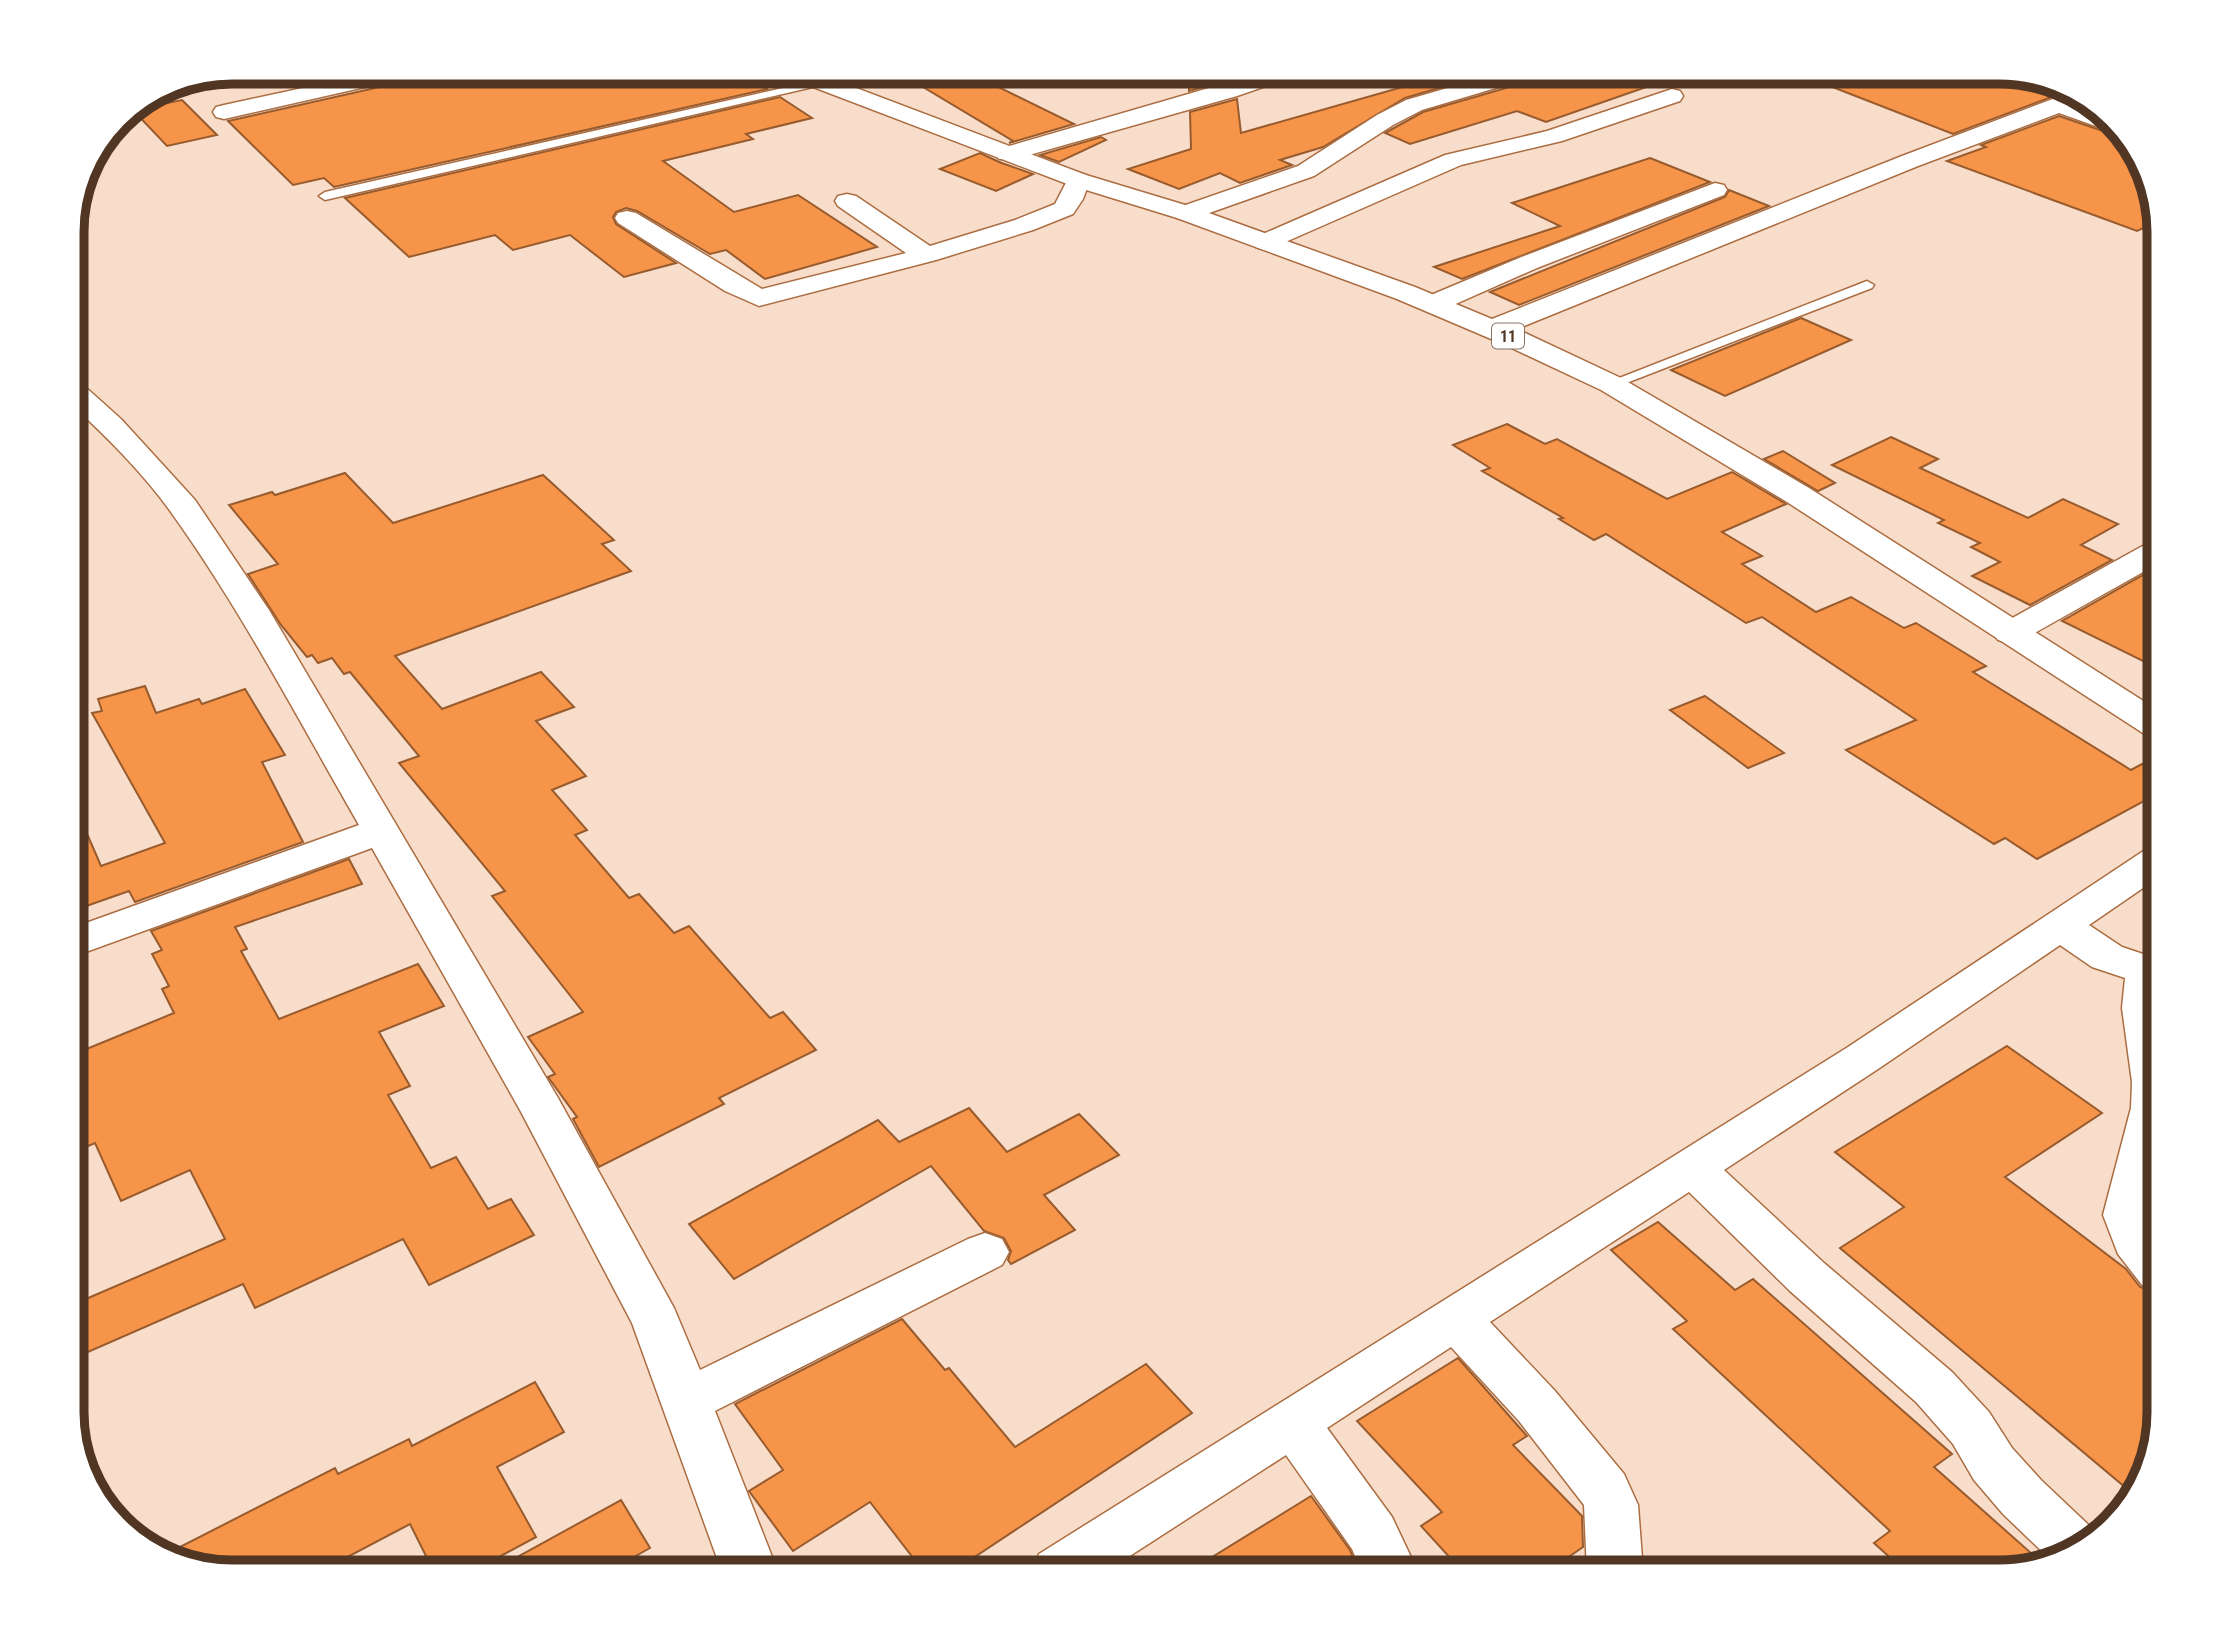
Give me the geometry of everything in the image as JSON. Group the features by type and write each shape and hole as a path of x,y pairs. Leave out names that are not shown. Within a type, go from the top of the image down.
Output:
{"main road":[{"path":"223,112 350,84"},
{"name":"11","path":"827,84 1078,180 1186,213 1433,304 1611,384 1798,495 2147,719"},
{"path":"1007,154 1249,84"},
{"path":"1186,213 1306,171 1385,120 1414,105 1485,84"},
{"path":"1265,242 1453,160 1554,136 1672,96"},
{"path":"1492,329 1910,161 2068,101"},
{"path":"626,218 759,298 927,255 1024,225 1063,209 1071,200 1078,180"},
{"path":"1433,304 1528,263 1715,190"},
{"path":"847,201 927,255"},
{"path":"84,401 111,425 184,507 252,610 535,1099 656,1322 746,1560"},
{"path":"2010,633 2147,557"},
{"path":"84,939 381,831"},
{"path":"1078,1560 1863,1058 2147,867"},
{"path":"2060,925 2147,982"},
{"path":"2147,1133 2127,1215 2135,1241 2147,1256"},
{"path":"1693,1168 1807,1277 1934,1387 1971,1428 1993,1464 2070,1542"},
{"path":"686,1401 985,1252"},
{"path":"1455,1318 1537,1406 1605,1491 1611,1505 1614,1560"},
{"path":"1293,1422 1373,1534 1385,1560"}],"lane":[{"path":"325,196 813,84"},
{"path":"1611,384 1867,285"}],"building":[{"path":"393,84 759,84 767,89 334,187 324,178 293,185 228,121"},
{"path":"918,84 992,84 1074,124 1009,143 1013,141"},
{"path":"1189,84 1214,84 1189,91"},
{"path":"1413,84 1453,84 1405,98 1323,147 1280,160 1292,165 1240,183 1220,173 1179,189 1128,169 1191,149 1190,112 1237,99 1241,133"},
{"path":"1520,84 1655,84 1546,122 1517,111 1410,144 1385,133 1423,112"},
{"path":"1825,84 1999,84 2019,85 2056,95 1953,134"},
{"path":"780,97 812,118 746,134 753,139 663,161 734,212 798,195 877,247 765,279 726,250 710,254 637,211 626,208 616,212 613,217 616,224 676,263 624,277 570,235 513,250 495,235 409,257 345,198"},
{"path":"182,100 217,135 167,146 140,117 156,105"},
{"path":"2059,116 2107,131 2132,166 2144,203 2147,226 2137,231 1947,161 1986,147 1981,145"},
{"path":"1101,137 1106,140 1059,162 1040,155"},
{"path":"980,153 1033,174 996,191 940,169"},
{"path":"1650,158 1710,182 1462,279 1434,267 1560,226 1512,203"},
{"path":"1729,190 1769,206 1519,305 1490,292 1725,197"},
{"path":"1801,318 1851,340 1725,396 1671,370"},
{"path":"1507,424 1545,444 1557,439 1667,499 1732,472 1786,504 1722,532 1762,556 1742,564 1816,612 1851,597 1904,628 1916,623 1986,666 1973,672 2131,770 2142,764 2147,767 2147,799 2037,859 2005,838 1994,844 1846,750 1916,720 1762,617 1746,623 1606,534 1594,540 1559,519 1563,518 1482,471 1490,468 1453,445"},
{"path":"1891,437 1938,459 1920,468 2028,518 2063,499 2118,524 2081,545 2112,560 2030,605 1972,576 2000,562 1971,547 1980,543 1938,523 1944,520 1832,465"},
{"path":"1783,451 1835,483 1818,491 1764,459"},
{"path":"345,473 393,523 543,475 614,540 602,544 631,571 395,656 442,709 541,672 574,707 536,721 586,776 552,790 587,830 575,835 629,898 639,894 674,933 689,926 770,1018 783,1012 816,1050 719,1098 724,1104 599,1167 573,1119 577,1117 548,1077 555,1074 528,1037 583,1012 492,896 505,891 399,763 419,756 350,672 344,674 332,658 318,663 312,655 307,657 281,625 248,574 278,564 229,505 272,492 275,495"},
{"path":"2143,575 2147,577 2147,663 2062,621"},
{"path":"145,686 156,713 199,699 202,704 245,689 285,755 262,762 303,842 135,902 129,891 84,907 84,827 101,866 165,843 92,713 102,711 98,699"},
{"path":"1705,696 1784,753 1748,768 1670,710"},
{"path":"349,859 362,884 235,927 247,949 241,951 279,1019 418,964 444,1006 379,1032 410,1086 388,1095 431,1168 456,1157 488,1209 511,1199 534,1235 429,1285 403,1239 255,1308 243,1284 84,1354 84,1300 225,1239 190,1170 121,1201 95,1143 84,1148 84,1050 174,1013 162,989 169,986 152,954 162,950 151,931"},
{"path":"2007,1046 2102,1113 2005,1177 2126,1269 2140,1287 2147,1290 2147,1422 2139,1460 2126,1488 1840,1248 1904,1207 1835,1152"},
{"path":"969,1108 1007,1152 1079,1114 1119,1155 1044,1195 1075,1230 1011,1264 1008,1260 1011,1251 1004,1238 984,1231 931,1166 734,1279 689,1224 878,1120 899,1142"},
{"path":"1658,1222 1735,1290 1753,1279 1952,1454 1934,1467 2034,1556 1999,1560 1893,1560 1874,1543 1890,1531 1673,1329 1687,1321 1611,1250"},
{"path":"902,1319 945,1370 949,1368 1015,1447 1146,1364 1192,1413 970,1560 915,1560 870,1502 793,1551 749,1491 783,1470 735,1404"},
{"path":"1458,1358 1527,1436 1513,1445 1582,1516 1583,1547 1564,1560 1452,1560 1421,1526 1442,1512 1357,1421"},
{"path":"535,1382 564,1432 497,1467 536,1537 493,1560 428,1560 410,1524 342,1560 212,1559 176,1549 335,1468 338,1474 409,1439 412,1446"},
{"path":"1311,1496 1350,1550 1354,1560 1207,1560"},
{"path":"621,1500 650,1548 628,1560 512,1560"}]}
